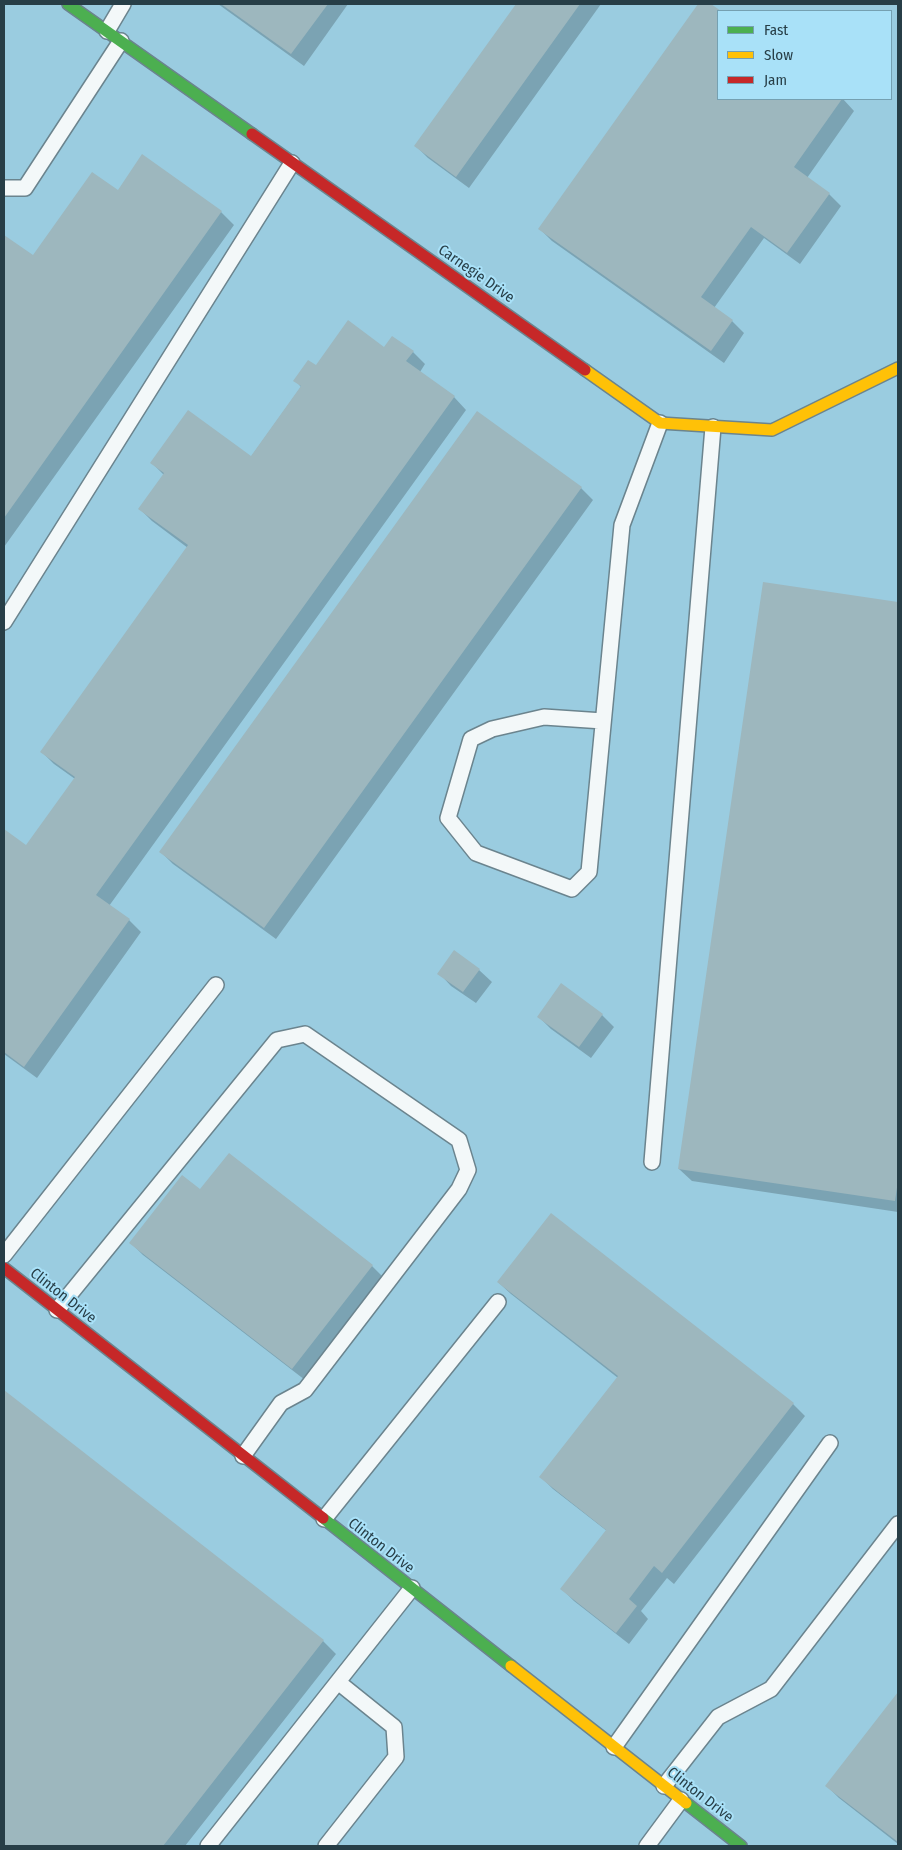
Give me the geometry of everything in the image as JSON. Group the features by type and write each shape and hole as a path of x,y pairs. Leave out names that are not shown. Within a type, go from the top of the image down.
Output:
{"street":[{"name":"Carnegie Drive","path":"68,4 660,423"},
{"path":"660,423 772,430 898,368"},
{"name":"Clinton Drive","path":"4,1268 741,1846"}],"lane":[{"path":"106,31 123,4"},
{"path":"4,188 25,188 121,41"},
{"path":"4,622 292,163"},
{"path":"604,722 544,717 492,729 471,740 448,818 476,853 572,889 589,872 604,722 622,524 660,423"},
{"path":"652,1162 713,426"},
{"path":"4,1255 216,984"},
{"path":"57,1310 277,1040 305,1034 460,1140 468,1170 459,1189 305,1390 281,1404 242,1456"},
{"path":"324,1519 498,1302"},
{"path":"614,1747 830,1443"},
{"path":"664,1786 718,1717 771,1689 898,1524"},
{"path":"208,1846 412,1588"},
{"path":"326,1846 396,1757 394,1727 338,1682"},
{"path":"647,1846 681,1800"}],"shaded area":[{"path":"4,4 898,4 898,1846 4,1846"}],"building":[{"path":"221,4 328,4 291,54"},
{"path":"516,4 580,4 456,177 414,146"},
{"path":"698,4 711,4 720,10 717,10 717,100 841,100 794,167 830,193 787,253 751,227 701,297 733,320 711,351 538,229"},
{"path":"142,154 222,211 4,518 4,235 33,255 92,172 118,190"},
{"path":"348,320 384,347 392,336 414,351 406,361 455,396 96,895 130,919 24,1067 4,1052 4,829 26,845 75,777 40,752 188,545 138,509 164,473 150,463 188,410 251,456 301,386 293,381 308,360 316,365"},
{"path":"477,411 582,487 264,928 159,852"},
{"path":"763,582 898,602 898,1181 895,1201 678,1169"},
{"path":"454,950 480,969 463,992 437,974"},
{"path":"561,983 603,1014 579,1047 537,1017"},
{"path":"229,1153 373,1265 292,1369 129,1243 182,1175 200,1189"},
{"path":"551,1213 794,1403 662,1573 654,1566 629,1599 637,1606 616,1633 560,1589 606,1530 539,1477 618,1376 497,1282"},
{"path":"4,1390 324,1640 163,1846 4,1846"},
{"path":"898,1692 898,1842 825,1786"}],"traffic: fast":[{"path":"68,4 252,134"},
{"path":"323,1518 511,1666"},
{"path":"686,1803 741,1846"}],"traffic: slow":[{"path":"585,370 660,423 772,430 898,368"},
{"path":"511,1666 686,1803"}],"traffic: jam":[{"path":"252,134 585,370"},
{"path":"4,1268 323,1518"}]}
